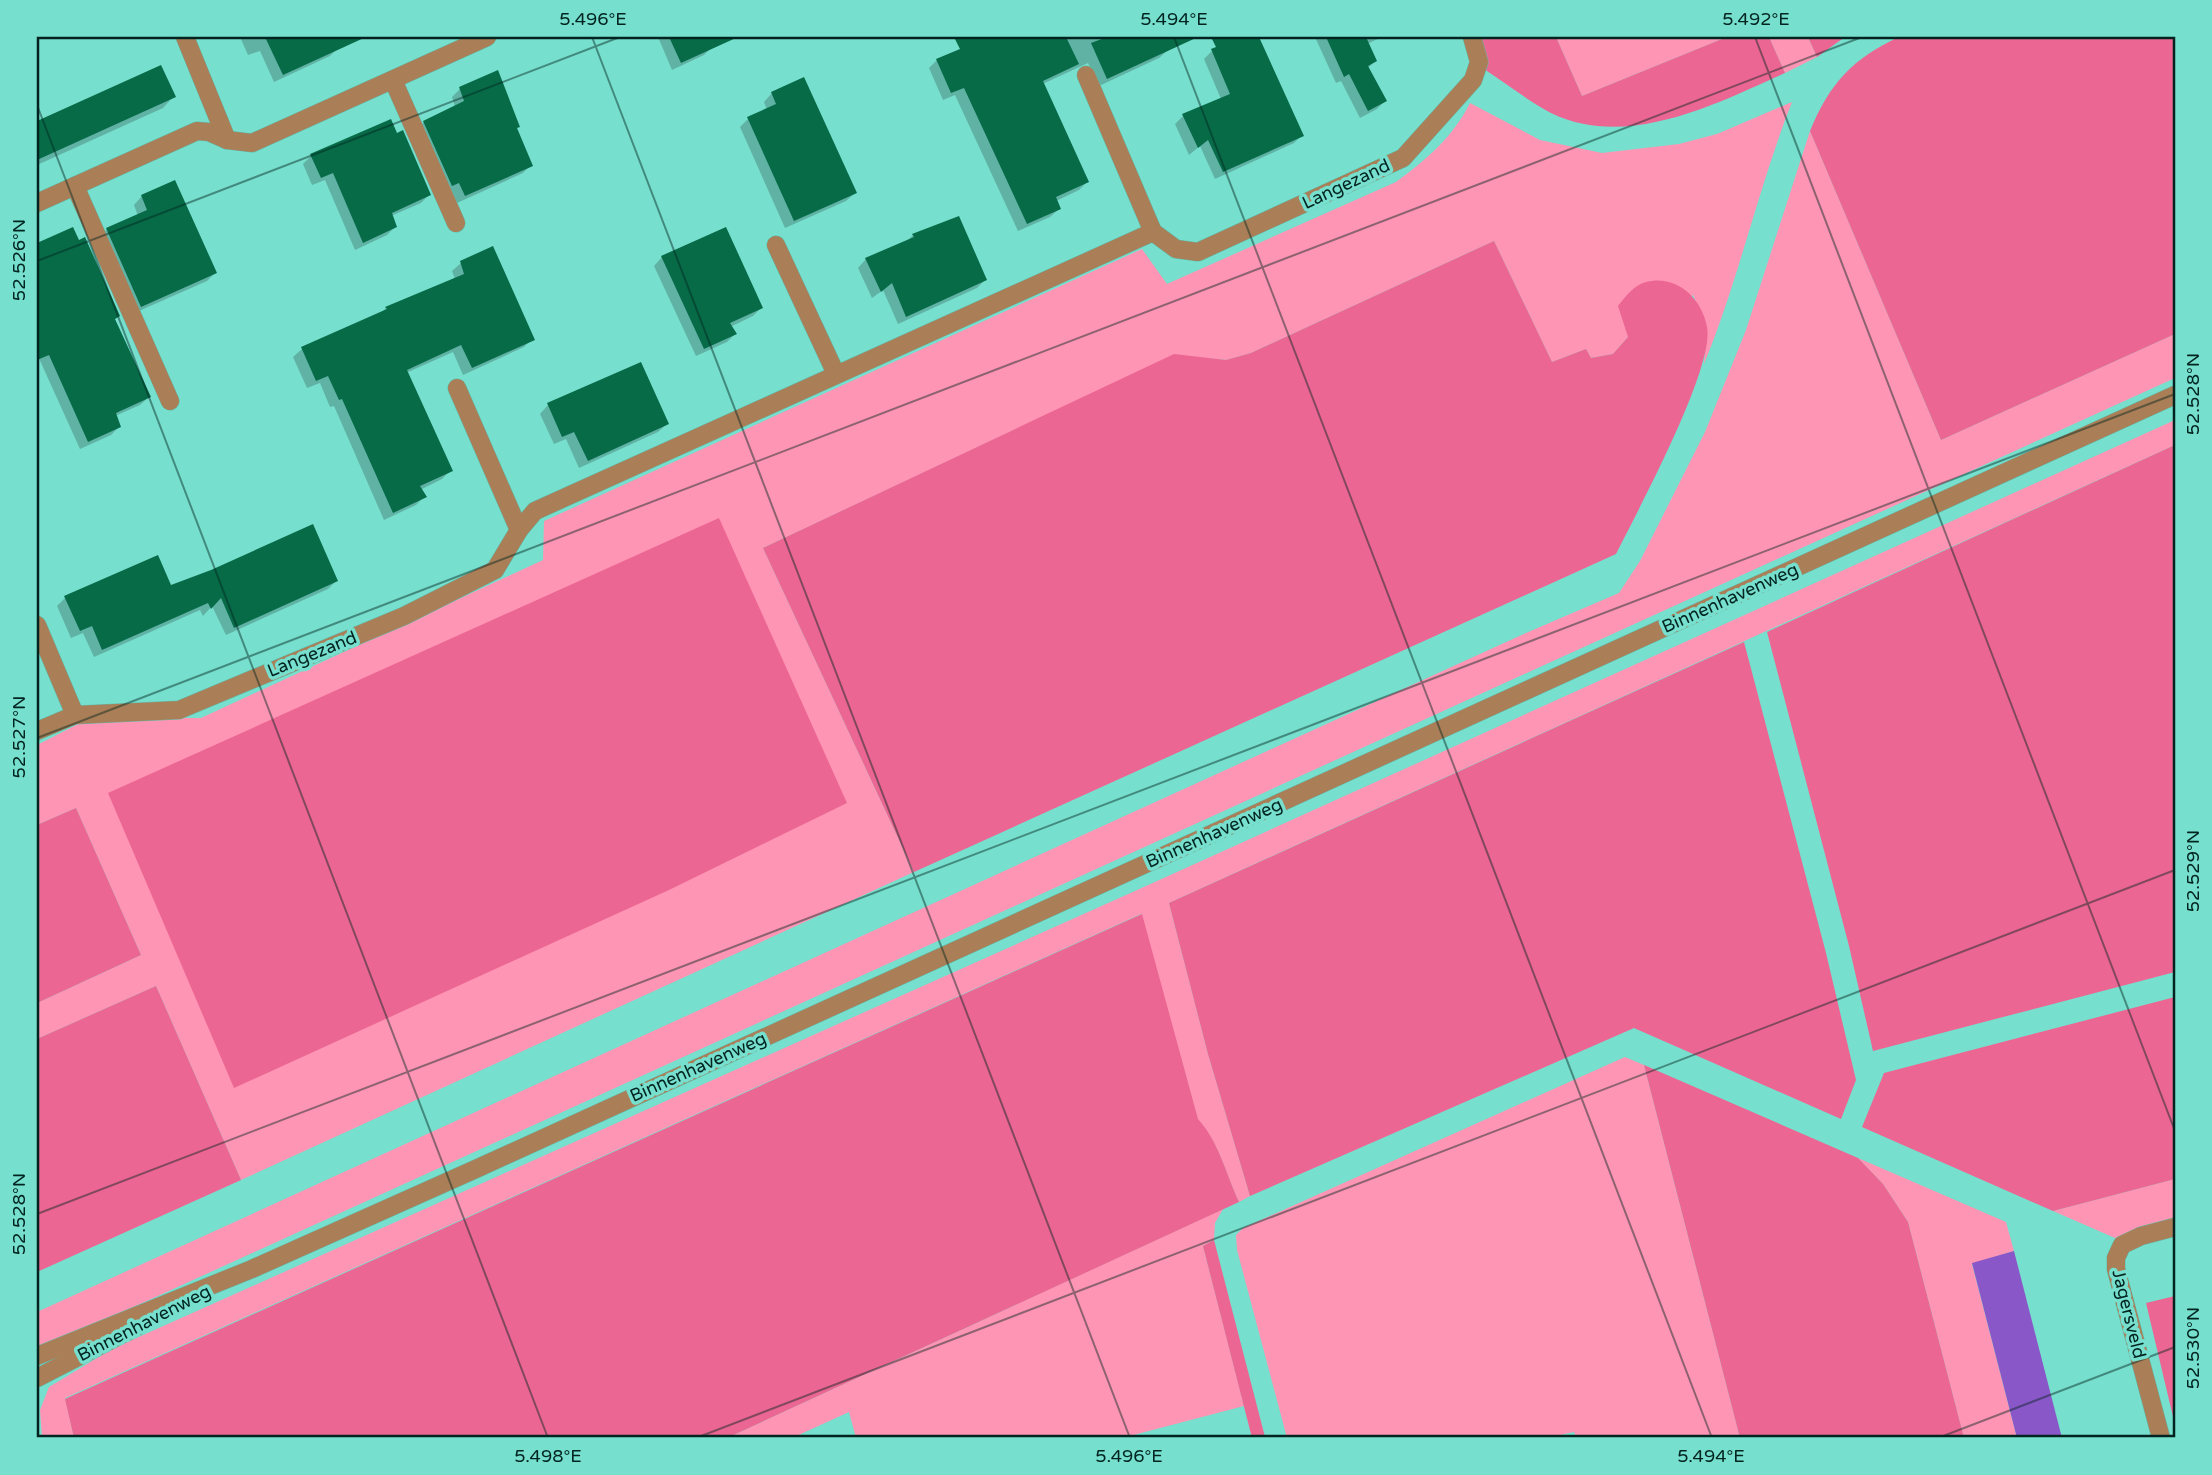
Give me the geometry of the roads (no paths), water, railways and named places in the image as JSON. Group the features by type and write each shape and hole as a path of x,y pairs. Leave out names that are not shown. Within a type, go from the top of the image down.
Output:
{"street":[{"path":"185,37 227,140"},
{"path":"37,203 197,131 251,144 487,37"},
{"name":"Langezand","path":"37,731 75,715 179,710 404,616 495,570 519,530 535,511 1153,232 1176,249 1198,252 1403,158 1473,80 1479,62 1472,37"},
{"path":"1086,75 1153,232"},
{"path":"393,80 456,223"},
{"path":"75,186 170,401"},
{"path":"776,245 836,374"},
{"path":"457,388 519,530"},
{"name":"Binnenhavenweg","path":"37,1356 252,1269 2175,396"},
{"path":"37,625 75,715"},
{"name":"Jagersveld","path":"2161,1438 2116,1269 2116,1258 2122,1245 2141,1236 2175,1227"},
{"name":"Binnenhavenweg","path":"37,1378 252,1269"}]}
